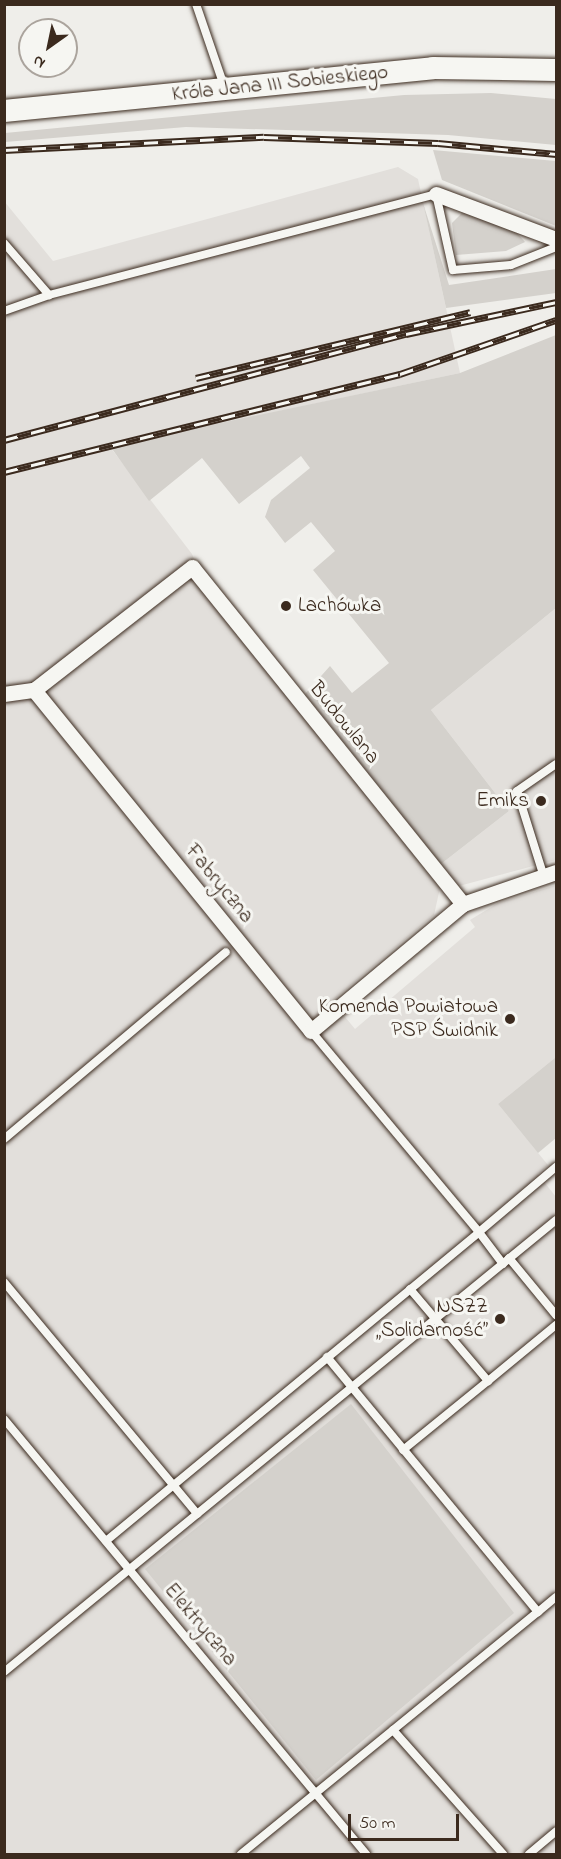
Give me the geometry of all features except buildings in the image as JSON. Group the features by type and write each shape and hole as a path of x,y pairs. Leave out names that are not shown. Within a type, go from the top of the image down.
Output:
{"main road":[{"name":"Króla Jana III Sobieskiego","path":"4,111 476,65 556,70"}],"street":[{"path":"436,194 556,239"},
{"name":"Budowlana","path":"34,690 192,567 463,904"},
{"path":"4,694 34,690"},
{"name":"Fabryczna","path":"34,690 311,1031"},
{"path":"311,1031 463,904 550,875"}],"lane":[{"path":"196,4 225,90"},
{"path":"4,311 49,295 436,194 453,270 511,265 556,247"},
{"path":"4,243 49,295"},
{"path":"550,875 517,791 556,764"},
{"path":"4,1139 226,952"},
{"path":"311,1031 478,1232 556,1316"},
{"path":"106,1541 556,1167"},
{"path":"4,1672 556,1220"},
{"path":"4,1282 198,1514"},
{"path":"410,1289 488,1381"},
{"path":"403,1450 556,1325"},
{"path":"327,1357 537,1612"},
{"name":"Elektryczna","path":"4,1419 366,1854"},
{"path":"241,1854 556,1597"},
{"path":"393,1730 503,1854"},
{"path":"529,1854 556,1831"}],"shaded area":[{"path":"491,93 556,99 556,145 448,135 186,127 5,142 5,133 404,95"},
{"path":"433,150 556,161 556,226 442,180"},
{"path":"398,167 418,179 460,373 110,447 192,554 211,601 440,888 434,915 332,1001 355,1029 475,927 470,920 498,903 556,885 556,1057 498,1104 548,1165 538,1174 556,1197 556,1854 5,1854 4,201 53,261"},
{"path":"423,203 449,285 556,269 556,293 446,308"},
{"path":"463,212 517,233 525,242 506,251 456,255 452,223"},
{"path":"556,335 556,608 431,710 509,811 441,864 305,694 330,666 352,693 389,663 313,570 335,551 311,522 285,543 265,517 271,500 310,468 301,456 239,504 202,458 149,501 110,446 460,373"},
{"path":"556,608 556,860 459,886 441,864 509,811 431,710"},
{"path":"556,1057 556,1138 538,1153 498,1104"},
{"path":"351,1404 514,1613 316,1780 145,1569"}],"railway":[{"path":"4,150 264,137 438,143 556,154"},
{"path":"4,440 406,334 556,302"},
{"path":"196,378 470,312"},
{"path":"4,472 400,374 556,320"}],"place":[{"name":"Lachówka","path":"286,606"},
{"name":"Emiks","path":"541,801"},
{"name":"Komenda Powiatowa PSP Świdnik","path":"510,1019"},
{"name":"NSZZ „Solidarność”","path":"500,1319"}]}
